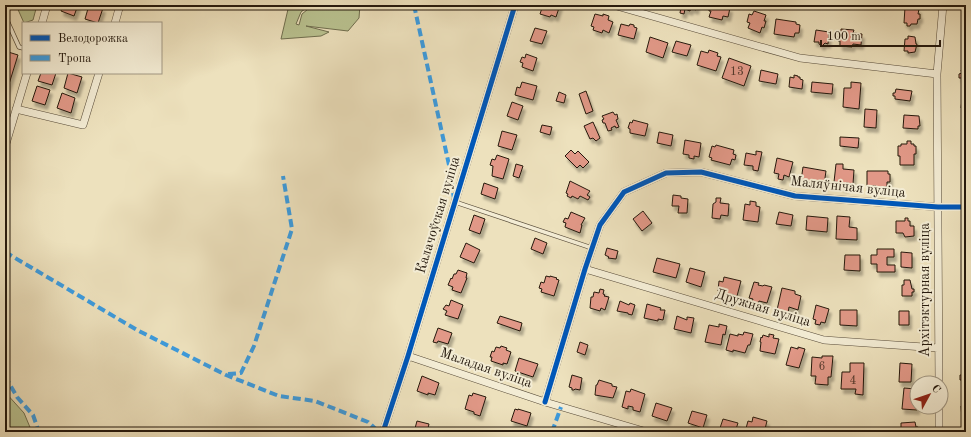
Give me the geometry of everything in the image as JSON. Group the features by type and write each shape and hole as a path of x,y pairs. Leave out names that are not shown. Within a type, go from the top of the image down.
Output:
{"street":[{"path":"42,22 47,5"},
{"path":"115,22 120,5"},
{"name":"Калачоўская вуліца","path":"383,432 408,356 515,5"},
{"path":"613,5 800,58 937,74"},
{"name":"Архітэктурная вуліца","path":"938,375 937,74 943,5"},
{"path":"5,147 27,74"},
{"path":"16,108 83,125 99,74"},
{"name":"Маляўнічая вуліца","path":"545,402 585,269 600,225 624,192 666,174 701,172 795,196 938,207 966,207"},
{"name":"Дружная вуліца","path":"585,269 824,340 938,348"},
{"name":"Маладая вуліца","path":"408,356 545,402 647,432"},
{"path":"939,415 939,432"}],"lane":[{"path":"5,16 19,47 22,48"},
{"path":"455,202 592,248"}],"green space":[{"path":"16,5 37,5 33,20 24,22"},
{"path":"289,5 310,5 301,12 296,24 299,25 302,14 313,5 360,5 359,18 348,31 306,26 329,32 321,36 281,39"},
{"path":"5,392 24,413 32,432 5,432"}],"building":[{"path":"63,5 78,5 74,16 61,11"},
{"path":"89,5 103,8 98,22 85,19"},
{"path":"543,5 560,5 556,17 540,14"},
{"path":"679,5 697,5 696,10 691,8 690,11 685,9 684,14 680,13 681,8 678,8"},
{"path":"712,5 725,5 725,7 730,8 728,17 723,16 722,20 709,17 711,11 709,11 709,8 712,8"},
{"path":"909,5 916,5 915,9 919,9 918,14 920,14 920,19 918,19 917,24 907,26 907,23 904,23 905,7 908,8"},
{"path":"754,11 766,15 764,28 762,27 760,33 748,28 750,23 747,22 749,14 752,15"},
{"path":"595,14 609,16 608,20 613,22 609,33 603,30 602,33 593,30 594,27 591,26"},
{"path":"776,19 796,22 796,24 800,25 799,33 795,33 794,37 774,34"},
{"path":"621,24 629,26 630,24 634,25 634,27 637,28 634,39 618,35"},
{"path":"535,28 547,31 542,44 530,41"},
{"path":"841,29 854,30 853,33 862,34 861,45 853,44 852,47 840,46 838,36 841,36"},
{"path":"816,30 829,32 828,44 825,43 822,46 819,42 814,42"},
{"path":"908,36 915,37 917,44 915,52 908,53 908,51 904,51 905,39 908,39"},
{"path":"650,37 668,43 663,58 646,52"},
{"path":"676,41 691,45 687,56 672,52"},
{"path":"709,50 718,53 717,56 721,57 716,71 697,65 701,51 708,53"},
{"path":"5,51 18,55 5,97"},
{"path":"526,54 537,58 533,71 522,67 523,63 520,62 522,57 525,58"},
{"path":"729,58 751,66 744,86 722,78"},
{"path":"761,70 778,74 776,84 759,81"},
{"path":"961,70 966,70 966,82 962,82 962,78 959,78 959,74 962,73"},
{"path":"41,74 56,74 52,85 38,81"},
{"path":"68,74 82,77 77,93 64,88"},
{"path":"794,75 803,80 802,89 789,87 790,77 794,78"},
{"path":"522,82 537,86 533,100 515,95 517,87 520,88"},
{"path":"812,82 833,84 832,94 811,92"},
{"path":"851,82 861,83 859,109 843,107 844,88 851,88"},
{"path":"37,86 50,90 45,105 32,101"},
{"path":"896,89 912,91 910,101 895,99 893,93 895,93"},
{"path":"586,91 593,111 586,114 579,94"},
{"path":"559,92 566,95 564,103 556,101"},
{"path":"62,93 75,98 71,113 57,108"},
{"path":"962,99 966,99 966,108 961,108"},
{"path":"512,102 523,106 518,120 507,116"},
{"path":"865,109 877,110 876,128 864,127"},
{"path":"613,112 615,115 617,114 618,119 616,120 619,127 616,128 615,126 611,128 612,130 608,131 605,123 603,123 602,120 604,119 602,116"},
{"path":"904,115 919,116 920,126 918,126 918,129 903,128"},
{"path":"633,120 648,124 645,136 630,133 630,129 628,128 630,122 632,123"},
{"path":"593,122 600,138 596,141 593,138 590,139 584,126"},
{"path":"542,125 552,127 550,135 540,132"},
{"path":"502,131 517,135 512,150 498,146"},
{"path":"659,132 673,135 671,146 657,143"},
{"path":"964,136 966,136 966,153 963,152"},
{"path":"840,137 859,138 858,148 840,146"},
{"path":"685,140 701,143 699,157 694,156 694,159 689,158 689,155 683,154"},
{"path":"907,141 911,141 911,144 916,146 914,165 900,165 898,146 901,146 901,144 907,144"},
{"path":"716,145 734,150 733,154 736,155 735,160 732,159 730,165 711,160 712,158 709,157 712,146 715,147"},
{"path":"571,150 575,154 578,151 589,162 583,168 580,165 577,168 565,156"},
{"path":"756,151 762,152 758,171 753,170 753,166 744,165 746,153 756,155"},
{"path":"497,155 509,159 503,179 492,176 493,166 490,165 492,159 495,160"},
{"path":"777,158 793,162 789,177 784,175 783,180 778,179 779,174 774,173"},
{"path":"516,164 523,166 519,178 513,176"},
{"path":"836,164 843,164 843,169 854,170 853,184 846,183 846,188 841,187 841,183 834,182"},
{"path":"803,167 826,171 824,185 801,181"},
{"path":"867,171 888,171 888,174 890,174 890,182 887,182 887,187 876,188 876,186 867,186"},
{"path":"570,181 590,191 587,195 590,197 588,200 580,196 578,199 572,196 571,198 567,196 568,194 566,193"},
{"path":"484,183 498,188 495,199 481,194"},
{"path":"673,195 688,199 687,213 678,213 679,206 672,206"},
{"path":"716,198 721,198 720,203 729,204 728,216 721,215 720,219 712,218 713,204 716,202"},
{"path":"750,201 756,202 756,206 760,207 758,222 743,220 745,204 750,205"},
{"path":"643,211 652,223 642,231 633,219"},
{"path":"571,212 585,218 581,225 580,233 565,227 566,223 563,222 565,218 568,219"},
{"path":"779,212 793,215 791,226 776,224"},
{"path":"474,215 485,219 480,234 469,230"},
{"path":"807,216 828,218 827,232 806,230"},
{"path":"837,216 850,217 849,227 857,228 857,240 836,239"},
{"path":"905,218 908,218 908,221 910,221 910,226 914,226 914,236 905,237 903,233 896,233 896,221 905,221"},
{"path":"966,220 966,237 964,237 963,226 965,226 964,221"},
{"path":"535,238 547,243 543,254 531,249"},
{"path":"466,243 480,250 474,263 460,257"},
{"path":"962,247 966,247 966,265 965,258 963,258"},
{"path":"607,248 618,251 616,259 608,258 609,257 605,255"},
{"path":"877,249 894,249 894,257 887,257 887,265 895,265 895,272 877,272 877,264 871,264 871,255 877,255"},
{"path":"901,252 912,253 912,268 901,267"},
{"path":"845,255 860,255 860,271 844,270"},
{"path":"657,258 680,264 676,278 653,272"},
{"path":"690,268 705,272 701,287 686,282"},
{"path":"458,270 467,273 467,278 461,293 452,290 453,287 448,285 451,278 452,279"},
{"path":"546,276 557,278 556,279 559,280 554,296 541,292 542,289 539,288 541,282 544,283"},
{"path":"724,277 741,281 737,296 725,293 725,295 718,291 719,281 723,282"},
{"path":"904,280 910,280 912,289 914,289 912,296 902,296 902,285 904,285"},
{"path":"754,282 759,283 758,285 772,287 767,303 759,301 758,304 752,302 753,299 749,298"},
{"path":"782,288 795,291 795,294 801,296 798,310 789,307 788,313 777,310"},
{"path":"600,289 604,290 604,296 609,297 605,310 601,308 600,311 590,308 591,297 593,297 594,292 599,293"},
{"path":"451,300 463,305 458,319 445,315 447,311 443,309 446,305 449,306"},
{"path":"620,301 629,305 630,303 635,305 632,315 617,311"},
{"path":"647,304 661,308 660,310 665,310 663,320 658,319 658,321 644,318"},
{"path":"816,305 829,309 825,323 821,322 820,325 815,324 816,320 813,319"},
{"path":"840,310 857,310 857,326 840,325"},
{"path":"899,311 909,311 909,325 899,325"},
{"path":"500,316 522,323 520,331 497,323"},
{"path":"677,316 687,320 687,317 694,318 691,333 674,329"},
{"path":"964,319 966,319 966,331 964,331"},
{"path":"719,324 727,326 725,335 723,334 721,345 705,342 709,325 719,327"},
{"path":"438,328 452,333 448,344 438,341 437,343 433,342"},
{"path":"744,332 753,334 750,345 748,345 745,353 726,350 730,334 738,336 738,334 743,335"},
{"path":"769,334 774,335 773,338 779,339 775,354 760,351 761,337 762,338 763,335 769,337"},
{"path":"966,338 966,355 965,348 962,348 962,340 965,340"},
{"path":"580,342 588,345 585,355 577,352"},
{"path":"501,346 507,348 506,350 511,352 507,364 503,363 503,365 491,361 492,357 490,357 492,351 494,352 496,347 500,348"},
{"path":"791,347 805,349 799,368 786,365"},
{"path":"822,356 833,356 831,377 828,377 828,385 815,384 816,376 811,376 812,357 822,358"},
{"path":"519,358 538,364 533,377 515,371"},
{"path":"850,363 864,363 863,395 855,394 856,389 841,389 842,372 850,372"},
{"path":"900,363 912,364 911,375 909,375 909,382 899,382"},
{"path":"963,371 966,371 966,383 963,383 963,380 960,380 960,375 963,375"},
{"path":"572,375 582,378 580,390 572,390 572,388 569,387"},
{"path":"422,376 439,383 435,395 428,393 428,395 417,391"},
{"path":"599,380 617,387 613,398 595,395 596,385"},
{"path":"904,388 909,388 909,409 902,409"},
{"path":"631,389 645,394 640,412 633,410 633,407 628,406 628,409 622,407 626,391 630,392"},
{"path":"473,393 486,397 480,416 465,409 469,395 472,396"},
{"path":"656,403 672,408 667,421 652,416"},
{"path":"961,406 966,406 966,419 962,419"},
{"path":"515,409 531,413 527,426 511,421"},
{"path":"692,411 707,415 703,428 688,423"},
{"path":"753,417 767,421 765,429 771,430 771,432 745,432 748,421 752,422"},
{"path":"723,419 738,423 735,432 719,431"},
{"path":"417,421 429,424 427,432 414,432"},
{"path":"915,422 919,432 901,432 901,423"},
{"path":"962,426 966,426 966,432 957,432 963,431"}],"marked path":[{"path":"414,5 449,165 454,199"},
{"path":"228,374 241,373 254,346 292,229 283,176"},
{"path":"5,252 137,330 226,375 279,396 315,401 368,422 379,432"},
{"path":"5,376 17,397 33,415 39,432"},
{"path":"552,432 561,407"}],"cycle path":[{"path":"383,432 408,356 515,5"},
{"path":"545,402 585,269 600,225 624,192 666,173 701,172 795,196 938,207 966,207"}]}
